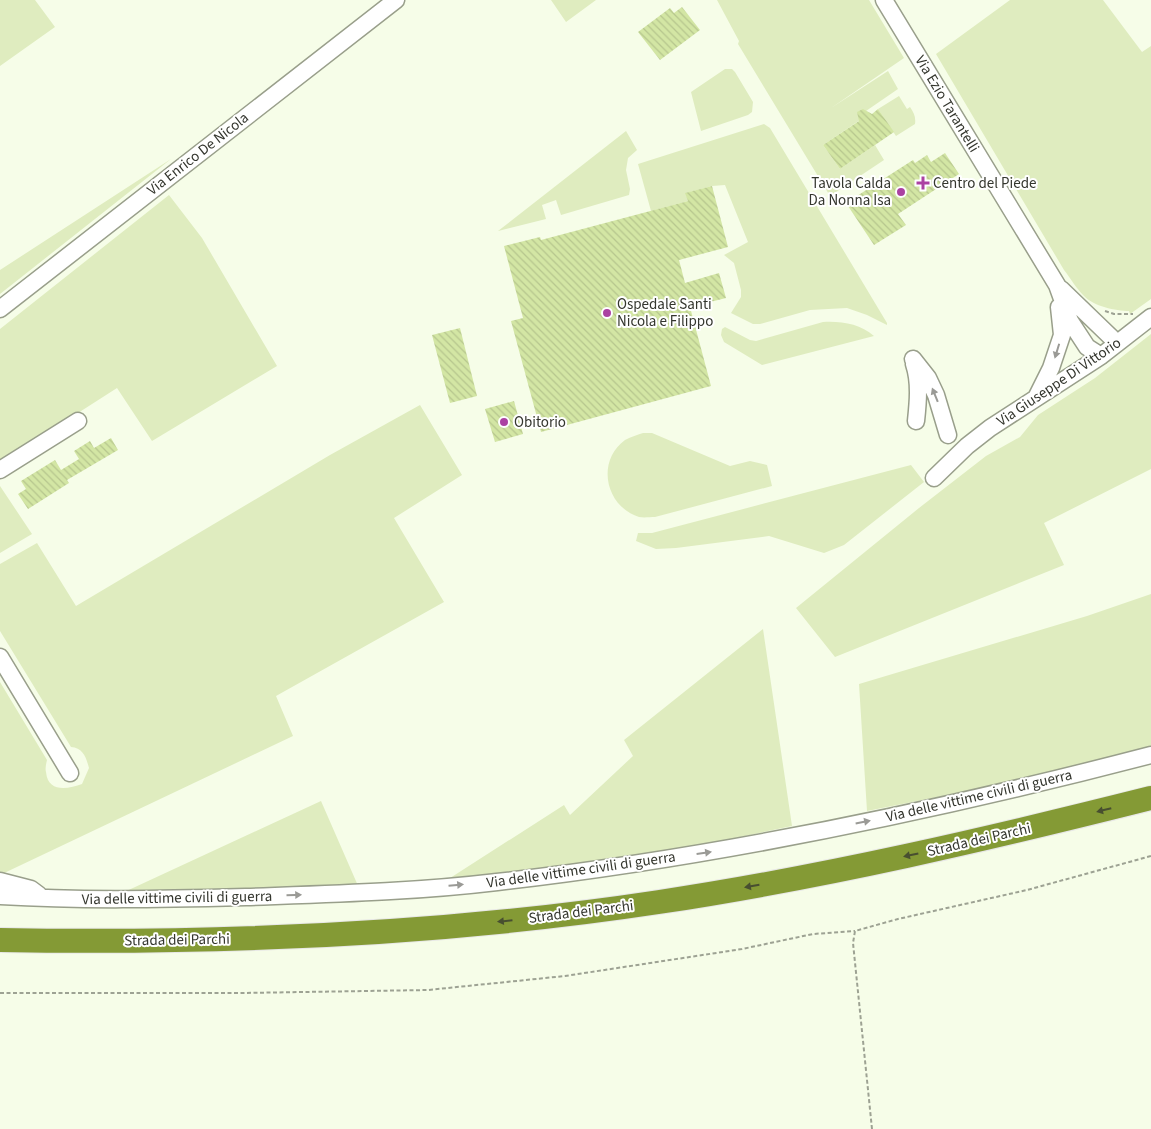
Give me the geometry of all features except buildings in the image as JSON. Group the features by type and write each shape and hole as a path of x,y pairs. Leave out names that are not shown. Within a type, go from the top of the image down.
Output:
{"highway":[{"name":"Strada dei Parchi","path":"0,940 174,941 327,936 456,926 581,912 657,902 805,877 942,848 1151,798"},
{"name":"Strada dei Parchi","path":"0,956 176,957 278,954 445,943 588,928 740,905 884,877 989,854 1151,814"}],"street":[{"name":"Via Enrico De Nicola","path":"0,309 396,0"},
{"name":"Via Ezio Tarantelli","path":"884,0 1057,285"},
{"path":"1057,285 1117,343"},
{"path":"1057,285 1070,322 1087,347 1101,356"},
{"path":"1036,398 1051,368 1062,335 1057,285"},
{"name":"Via Giuseppe Di Vittorio","path":"934,478 967,446 990,428 1101,356 1151,317"},
{"path":"916,421 919,396 917,371 913,359 928,378 936,395 948,436"},
{"path":"0,470 78,421"},
{"path":"0,657 70,773"},
{"name":"Via delle vittime civili di guerra","path":"0,896 173,899 377,892 496,882 730,849 936,808 1151,755"},
{"path":"0,880 32,889 43,898"}],"path":[{"path":"0,993 242,993 428,990 565,976 742,949 813,934 855,931 898,919 1028,890 1151,856"},
{"path":"855,931 853,943 872,1129"}],"green space":[{"path":"0,0 35,0 55,27 0,66"},
{"path":"551,0 596,0 566,22"},
{"path":"717,0 869,0 904,58 831,108 888,71 898,89 866,111 860,120 823,145 840,169 875,145 884,160 830,196 738,44 739,41"},
{"path":"1010,0 1103,0 1142,52 1151,46 1151,299 1130,314 1129,311 1111,309 1093,303 1076,287 1064,270 936,54"},
{"path":"725,69 732,69 735,72 753,102 752,112 701,131 691,92"},
{"path":"899,96 907,109 910,107 914,115 915,124 896,136 878,109"},
{"path":"764,124 770,128 887,325 847,308 810,310 760,324 753,324 731,313 741,297 741,290 734,263 724,255 748,242 725,185 712,186 686,193 688,201 651,211 638,164"},
{"path":"626,131 637,150 628,158 626,170 630,189 629,195 561,215 556,200 542,205 546,219 498,231"},
{"path":"171,159 0,294 0,270"},
{"path":"169,195 202,238 277,366 152,441 117,388 0,463 0,329"},
{"path":"823,322 850,324 874,336 762,365 724,342 721,335 722,329 725,327 750,340 756,341"},
{"path":"1151,334 1151,469 1044,523 1064,565 835,657 796,608 986,456 1020,437 1038,415 1095,378"},
{"path":"420,405 462,475 394,518 444,602 276,696 293,736 0,875 0,682 47,760 46,771 50,783 59,788 82,784 89,768 81,751 71,747 0,631 0,564 37,543 76,606 330,455"},
{"path":"643,433 652,433 730,466 750,461 767,465 772,486 655,517 639,517 627,511 618,503 608,482 608,471 610,459 616,449 625,440"},
{"path":"911,465 924,482 844,545 824,553 769,536 656,549 636,541 638,533 652,533"},
{"path":"0,486 32,534 0,553"},
{"path":"1151,594 1151,749 1058,773 867,811 859,684 1087,616"},
{"path":"763,629 792,826 697,846 521,872 447,880 564,805 570,815 633,756 624,740"},
{"path":"321,801 359,888 120,894"}],"place":[{"name":"Centro del Piede","path":"923,183"},
{"name":"Tavola Calda Da Nonna Isa","path":"901,192"},
{"name":"Ospedale Santi Nicola e Filippo","path":"607,313"},
{"name":"Obitorio","path":"504,422"}]}
